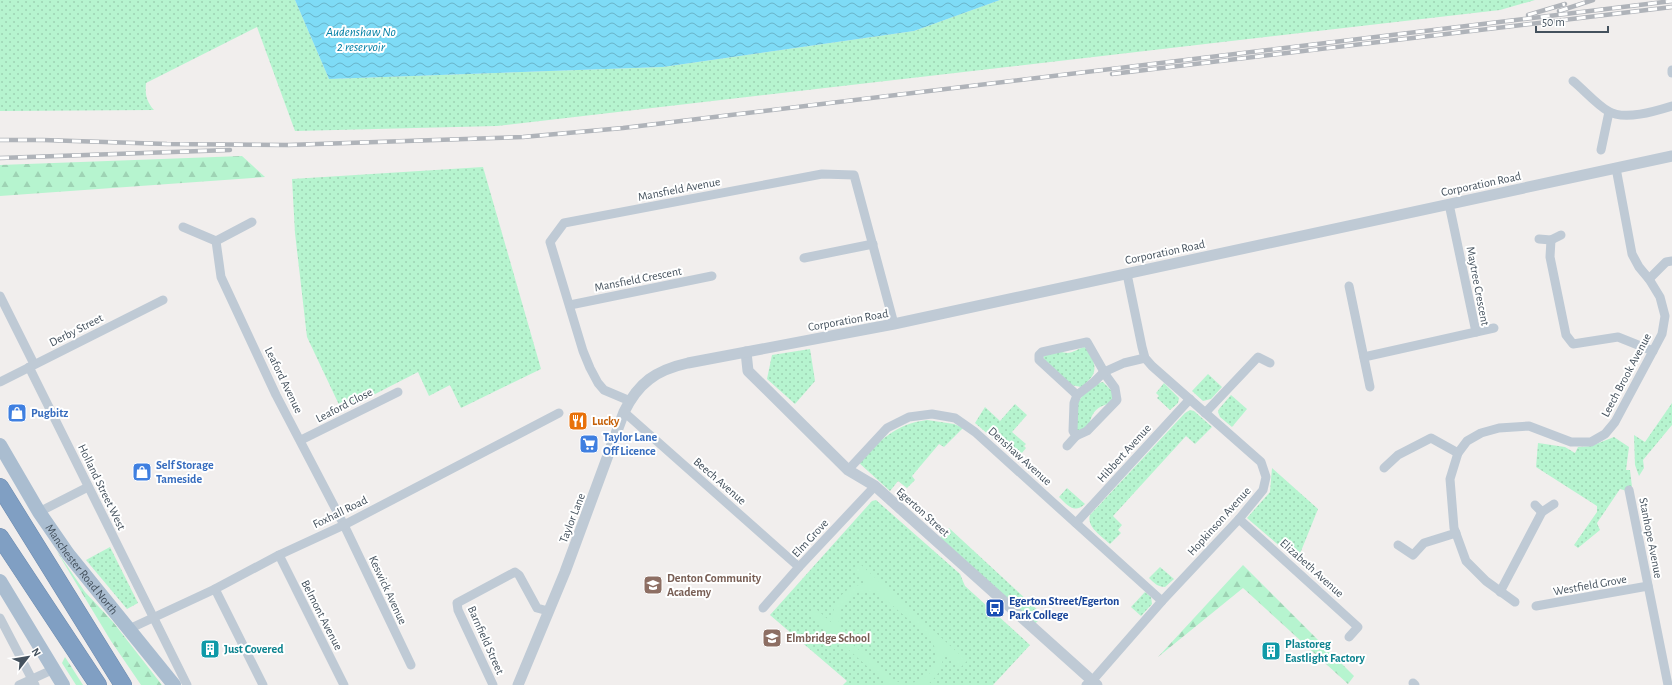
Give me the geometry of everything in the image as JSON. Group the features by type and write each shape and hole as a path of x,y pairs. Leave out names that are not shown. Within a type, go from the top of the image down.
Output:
{"highway":[{"path":"0,487 123,685"},
{"path":"0,537 98,685"}],"main road":[{"name":"Manchester Road North","path":"0,445 39,512 78,566 174,685"},
{"path":"0,581 63,685"}],"street":[{"path":"1573,81 1609,112 1630,116 1672,106"},
{"path":"1602,150 1609,112"},
{"name":"Corporation Road","path":"662,371 681,365 894,324 1672,156"},
{"name":"Leech Brook Avenue","path":"1515,602 1486,581 1466,561 1454,528 1450,479 1458,453 1467,441 1482,433 1499,428 1529,426 1571,442 1591,442 1605,434 1615,422 1654,352 1662,334 1665,316 1660,297 1649,279 1638,267 1632,254 1616,168"},
{"name":"Mansfield Avenue","path":"630,401 604,390 598,383 584,351 550,242 564,223 822,174 854,175 894,324"},
{"name":"Maytree Crescent","path":"1364,357 1476,332 1449,204"},
{"path":"183,227 216,241 252,222"},
{"path":"1539,239 1551,240 1561,235"},
{"path":"1551,240 1550,257 1566,335 1573,344 1618,337 1654,352"},
{"name":"Leaford Avenue","path":"216,241 221,277 276,395 344,524"},
{"path":"804,258 873,244"},
{"path":"1649,279 1666,262 1672,261"},
{"path":"1076,436 1072,431 1074,403 1077,395 1104,372 1124,362 1145,358 1127,274"},
{"name":"Mansfield Crescent","path":"570,305 712,276"},
{"path":"1349,286 1370,388"},
{"name":"Holland Street West","path":"0,296 88,486 187,685"},
{"name":"Derby Street","path":"0,382 31,365 163,300"},
{"path":"1476,332 1494,328"},
{"path":"1067,446 1076,436 1087,431 1117,400 1118,394 1087,342 1042,352 1039,355 1039,360 1077,395"},
{"name":"Egerton Street","path":"746,352 748,371 848,470 875,486 1092,684"},
{"path":"1205,413 1258,357 1270,363"},
{"name":"Hopkinson Avenue","path":"1092,684 1162,601 1239,519 1264,490 1266,476 1261,462 1152,366 1145,358"},
{"name":"Taylor Lane","path":"518,685 565,572 624,412 630,401 646,382 662,371"},
{"name":"Leaford Close","path":"301,440 398,392"},
{"name":"Hibbert Avenue","path":"1076,523 1190,399"},
{"name":"Foxhall Road","path":"129,629 214,589 279,555 344,524 559,412"},
{"name":"Beech Avenue","path":"624,412 799,567"},
{"name":"Denshaw Avenue","path":"848,470 887,428 909,417 932,414 955,418 975,432 1162,601"},
{"path":"1384,468 1398,455 1432,438 1458,453"},
{"path":"39,512 88,486"},
{"name":"Elm Grove","path":"763,608 799,567 875,486"},
{"name":"Stanhope Avenue","path":"1629,490 1668,685"},
{"path":"1535,504 1542,512"},
{"path":"1500,592 1542,512 1554,504"},
{"name":"Elizabeth Avenue","path":"1239,519 1358,627 1349,637"},
{"name":"Keswick Avenue","path":"344,524 411,665"},
{"path":"1398,545 1412,555 1424,543 1456,533"},
{"name":"Belmont Avenue","path":"279,555 344,685"},
{"name":"Barnfield Street","path":"493,685 458,610 458,603 515,572 519,575 537,608 548,611"},
{"name":"Westfield Grove","path":"1536,606 1648,586"},
{"path":"214,589 263,685"},
{"path":"0,618 34,682"},
{"path":"19,685 34,682 54,669"}],"green space":[{"path":"0,0 295,0 329,79 663,67 914,31 1000,0 1535,0 1500,10 497,126 295,131 257,27 146,83 149,104 154,110 0,111"},
{"path":"242,156 265,177 0,196 0,165"},
{"path":"483,167 541,369 461,408 450,385 429,396 418,372 342,411 307,337 295,233 292,179"},
{"path":"1084,347 1087,348 1093,360 1094,369 1091,378 1081,387 1071,385 1043,358 1044,356 1060,351 1070,353"},
{"path":"810,349 815,381 795,404 767,379 772,355"},
{"path":"1208,374 1222,387 1211,399 1203,401 1192,391"},
{"path":"1103,382 1113,392 1114,397 1111,403 1098,408 1093,414 1089,426 1078,431 1075,429 1078,403 1084,394 1097,384"},
{"path":"1164,383 1179,398 1178,403 1170,410 1157,398 1159,396 1156,393"},
{"path":"1231,395 1247,409 1232,427 1220,417 1218,412"},
{"path":"1672,403 1672,425 1643,460 1644,468 1639,476 1635,465 1634,435 1645,442"},
{"path":"1015,404 1027,415 1012,432 1026,444 1024,446 1026,448 1017,459 975,423 985,407 1000,421"},
{"path":"1190,410 1194,411 1212,427 1195,444 1186,436 1113,516 1122,525 1118,530 1121,533 1110,544 1090,524 1090,515 1185,413"},
{"path":"927,420 954,424 963,428 944,447 939,444 912,476 915,480 907,488 898,481 890,491 858,462 881,441 897,430 906,425"},
{"path":"1614,437 1629,447 1626,470 1630,470 1632,487 1627,491 1620,489 1597,523 1600,530 1578,548 1574,545 1597,512 1597,506 1536,467 1538,443 1565,447 1575,453 1578,447 1591,446"},
{"path":"1272,468 1318,509 1297,561 1247,518 1270,492"},
{"path":"1067,488 1085,504 1081,507 1074,508 1065,503 1059,497"},
{"name":"Denton Community Academy","path":"876,500 960,574 965,586 1030,645 993,685 843,685 847,681 770,615 872,501"},
{"path":"949,528 1043,615 1034,625 940,538"},
{"path":"110,547 138,603 127,609 86,560"},
{"path":"56,550 85,592 113,622 162,685 141,685 111,641"},
{"path":"860,564 967,661 961,667 943,651 942,666 935,678 927,685 888,685 810,615 815,608 832,623 835,607 842,594 854,586 870,584 854,570","holes":["861,591 878,593 929,637 935,648 936,660 931,672 924,678 911,683 902,683 894,679 886,674 852,644 843,633 839,620 842,608 845,603 855,594"]},
{"path":"1243,565 1354,676 1348,684 1243,588 1158,657"},
{"path":"1160,567 1174,579 1165,587 1154,583 1149,578"},
{"path":"1145,592 1151,597 1152,604 1141,616 1131,607"},
{"path":"65,657 83,685 76,685 62,663"}],"water":[{"name":"Audenshaw No 2 reservoir","path":"295,0 1000,0 914,31 663,67 329,79"}],"railway":[{"path":"1559,11 1593,0"},
{"path":"0,140 288,145 523,137 623,128 1672,1"},
{"path":"1528,15 1565,4"},
{"path":"1112,74 1672,7"},
{"path":"0,158 230,150"}],"place":[{"name":"Pugbitz","path":"17,413"},
{"name":"Lucky","path":"578,421"},
{"name":"Taylor Lane Off Licence","path":"589,444"},
{"name":"Self Storage Tameside","path":"142,472"},
{"name":"Denton Community Academy","path":"653,585"},
{"name":"Egerton Street/Egerton Park College","path":"995,608"},
{"name":"Elmbridge School","path":"772,638"},
{"name":"Just Covered","path":"210,649"},
{"name":"Plastoreg Eastlight Factory","path":"1271,651"}]}
